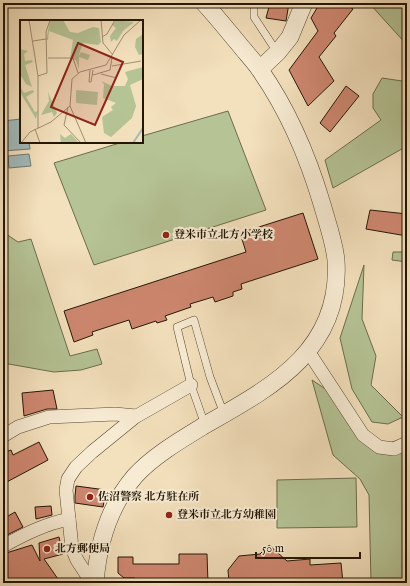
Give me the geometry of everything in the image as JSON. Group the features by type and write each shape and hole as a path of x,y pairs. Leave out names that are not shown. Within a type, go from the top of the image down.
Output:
{"street":[{"path":"95,583 100,545 113,511 136,475 158,456 272,384 300,361 323,327 331,311 336,283 336,260 332,236 307,160 282,105 260,69 204,3"},
{"path":"260,69 278,52 290,36 304,3"},
{"path":"308,351 363,435 379,447 394,449 407,443"},
{"path":"92,583 77,560 72,548 66,490 68,479 76,467 92,452 136,416 190,385"},
{"path":"3,436 18,427 49,417 114,414 136,416"},
{"path":"3,546 31,531 51,523 69,519"}],"lane":[{"path":"254,3 254,16 278,52"},
{"path":"205,426 190,385 177,327 194,320 210,377 224,414"}],"green space":[{"path":"369,3 407,3 407,45"},
{"path":"382,78 402,81 407,87 407,146 333,188 325,160 381,120 373,108 373,94"},
{"path":"228,111 266,210 94,265 54,163 120,143 143,143 143,136"},
{"path":"3,232 18,242 31,239 70,356 97,349 102,364 81,370 54,372 3,363"},
{"path":"393,252 407,252 407,262 392,260"},
{"path":"364,265 362,319 376,356 371,385 403,417 388,424 372,422 352,389 340,338"},
{"path":"312,380 330,392 352,430 388,444 407,436 407,583 371,583 369,495 360,479 333,455"},
{"path":"356,478 357,527 277,528 277,480"}],"water":[{"path":"20,119 20,143 29,143 30,149 3,151 3,121"},
{"path":"29,154 31,166 9,168 8,156"}],"building":[{"path":"270,3 289,3 286,21 266,18"},
{"path":"320,3 344,3 353,9 334,33 336,36 319,57 334,81 308,106 289,70 318,31 311,18"},
{"path":"346,86 359,96 330,132 320,123"},
{"path":"370,210 407,214 407,236 366,229"},
{"path":"303,213 318,259 241,284 242,289 233,292 233,296 215,302 213,297 190,304 191,307 165,316 167,320 157,323 156,321 132,329 129,320 92,332 93,335 74,342 64,311 246,252 240,233"},
{"path":"53,390 57,409 47,409 24,416 22,393"},
{"path":"39,442 48,460 3,484 3,453 11,450 13,455"},
{"name":"佐沼警察 北方駐在所","path":"76,486 106,490 103,507 75,503"},
{"path":"51,506 52,515 36,519 35,507"},
{"path":"15,512 23,527 3,537 3,519"},
{"path":"59,537 63,554 44,559 58,579 52,583 3,583 3,554 32,545 40,561 39,543"},
{"path":"269,545 287,561 310,559 310,565 341,563 343,583 229,583 228,570 239,556 260,554"},
{"path":"179,554 207,554 208,583 135,583 135,578 124,578 118,573 118,557 133,557 133,564 179,564"}],"place":[{"name":"登米市立北方小学校","path":"166,235"},
{"name":"佐沼警察 北方駐在所","path":"90,497"},
{"name":"登米市立北方幼稚園","path":"169,515"},
{"name":"北方郵便局","path":"47,549"}]}
